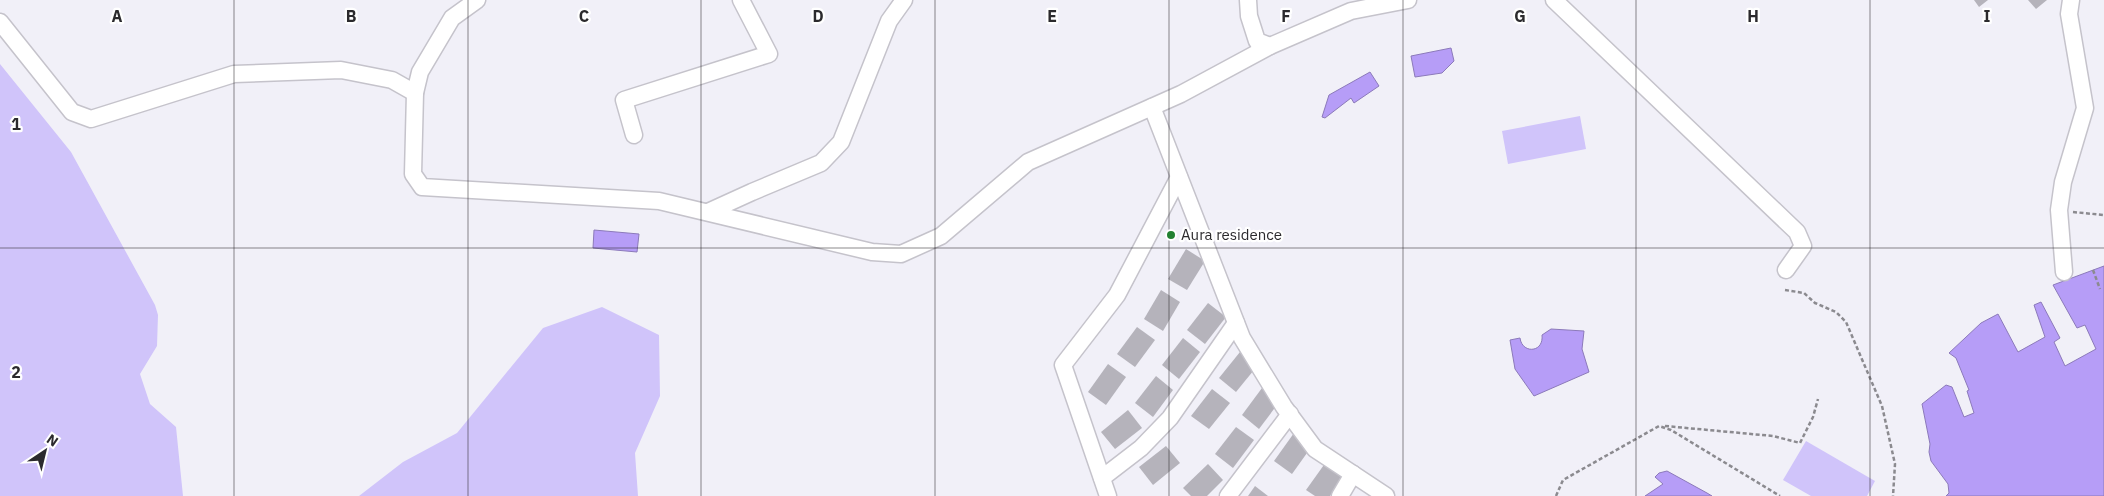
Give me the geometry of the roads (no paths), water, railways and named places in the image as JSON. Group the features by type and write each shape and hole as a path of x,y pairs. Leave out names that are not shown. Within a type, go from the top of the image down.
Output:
{"street":[{"path":"477,0 452,18 420,72 415,93 413,174 422,187 659,201 872,252 901,254 941,236 1028,162 1181,94 1270,46 1351,11 1408,0"},
{"path":"634,134 624,100 769,54 741,0"},
{"path":"708,212 821,163 841,142 889,22 904,0"},
{"path":"1248,0 1248,16 1257,41 1270,46"},
{"path":"1554,0 1797,232 1803,246 1786,270"},
{"path":"2064,272 2059,210 2063,182 2085,108 2069,14 2071,0"},
{"path":"0,22 72,112 91,118 234,74 341,70 392,80 415,93"},
{"path":"1152,107 1242,338 1290,414 1315,449 1386,496"},
{"path":"1108,496 1063,365 1117,295 1179,177"},
{"path":"1102,478 1141,448 1170,418 1236,323"},
{"path":"1228,496 1290,414"},
{"path":"1340,496 1354,474"}],"place":[{"name":"Aura residence","path":"1171,235"}]}
